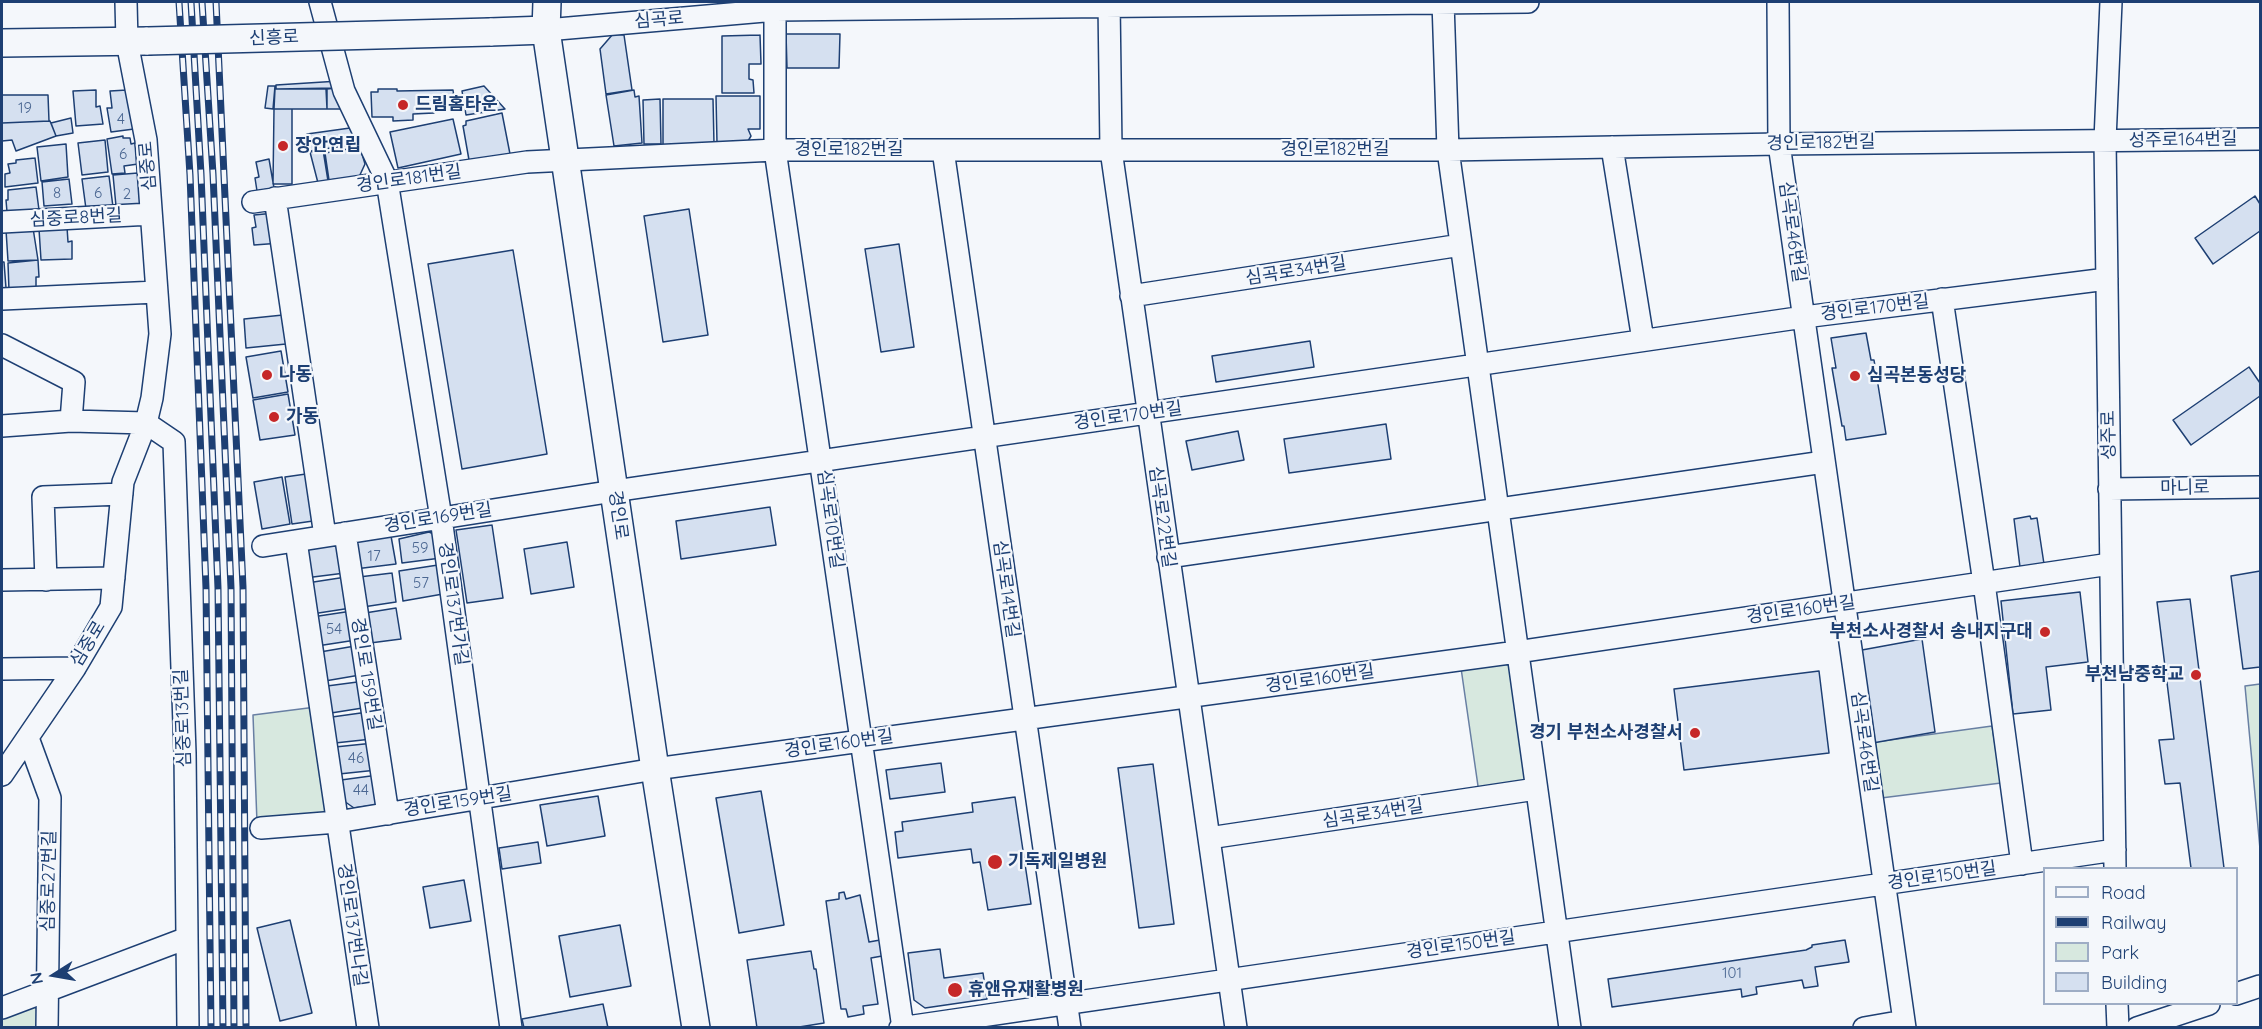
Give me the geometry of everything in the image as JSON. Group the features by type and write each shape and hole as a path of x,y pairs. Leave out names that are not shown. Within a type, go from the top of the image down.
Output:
{"main road":[{"name":"경인로","path":"547,2 546,30 655,770 696,1028"},
{"name":"신흥로","path":"2,43 546,30"}],"street":[{"name":"심중로","path":"2,775 16,748 75,668 111,607 123,482 146,423 152,398 160,334 137,41 126,2"},
{"name":"경인로137번가길","path":"320,2 344,91 387,181 441,518 511,1028"},
{"path":"1443,2 1448,150 1570,1028"},
{"name":"심곡로","path":"546,30 775,6 1528,2"},
{"name":"심곡로46번길","path":"1778,2 1779,144 1904,1024 1864,1028"},
{"name":"성주로","path":"2111,2 2105,140 2115,860"},
{"name":"심곡로22번길","path":"1109,4 1111,150 1236,1028"},
{"name":"심곡로10번길","path":"775,6 776,150 902,1027"},
{"name":"성주로164번길","path":"2105,140 2260,139"},
{"name":"경인로182번길","path":"566,161 776,150 1448,150 2105,140"},
{"path":"1612,147 1643,340"},
{"name":"심곡로14번길","path":"943,150 1070,1028"},
{"name":"경인로181번길","path":"253,202 526,162 566,161"},
{"name":"경인로 159번길","path":"275,198 388,814"},
{"name":"심중로8번길","path":"2,222 151,214"},
{"name":"심곡로34번길","path":"1131,296 1461,245"},
{"name":"경인로170번길","path":"614,491 1804,317 2107,279"},
{"path":"2,299 157,292"},
{"path":"1941,299 1984,583"},
{"path":"2,345 74,382 71,421"},
{"path":"2,426 71,421 146,423"},
{"name":"심중로13번길","path":"146,423 174,442 184,741 188,1028"},
{"path":"1168,557 1824,462"},
{"name":"마니로","path":"2109,489 2260,487"},
{"name":"경인로169번길","path":"263,546 614,491"},
{"path":"46,580 44,497 122,494"},
{"name":"경인로137번나길","path":"296,541 368,1028"},
{"name":"경인로160번길","path":"655,770 1517,652 2110,564"},
{"path":"2,580 114,578"},
{"name":"경인로150번길","path":"1984,583 2022,864"},
{"path":"2,669 75,668"},
{"name":"심중로27번길","path":"16,748 50,798 47,1028"},
{"name":"경인로159번길","path":"261,828 337,822 655,770"},
{"name":"심곡로34번길","path":"1209,838 1536,789"},
{"name":"경인로150번길","path":"902,1027 2022,864 2115,860"},
{"path":"2,1008 187,938"},
{"path":"2238,993 2260,986"},
{"path":"2118,1005 2118,1028"},
{"path":"2137,1028 2206,1005"}],"green space":[{"path":"1514,660 1530,785 1479,793 1461,668"},
{"path":"2260,684 2260,849 2245,686"},
{"path":"316,707 331,817 257,823 253,715"},
{"path":"1992,726 2001,783 1881,798 1875,742"},
{"path":"48,990 47,1027 2,1028 2,1008"}],"building":[{"path":"613,34 624,35 632,90 606,94 600,49"},
{"path":"786,34 840,34 839,68 787,68"},
{"path":"760,35 761,64 749,64 749,79 753,80 754,93 722,93 722,36"},
{"path":"339,81 337,88 276,89 276,85"},
{"path":"268,86 275,86 273,109 265,108"},
{"path":"484,86 505,109 466,115 462,91"},
{"path":"337,88 344,109 327,109 327,89"},
{"name":"장안연립","path":"275,89 326,89 327,109 274,109"},
{"name":"드림홈타운","path":"378,89 453,90 454,97 445,98 445,95 434,95 434,113 413,114 413,120 393,121 393,117 372,117 371,92 378,92"},
{"path":"96,90 96,107 100,106 103,124 76,126 73,91"},
{"path":"127,90 134,129 111,132 107,108 112,108 110,91"},
{"path":"634,90 635,97 639,96 642,143 614,146 606,95"},
{"path":"2,95 48,95 49,121 2,123"},
{"path":"716,96 760,96 760,129 748,129 751,136 748,141 717,143"},
{"path":"660,99 661,144 644,144 643,100"},
{"path":"663,99 713,99 714,144 663,145"},
{"name":"장안연립","path":"274,109 292,109 292,184 273,184"},
{"path":"502,113 510,154 469,160 463,126 466,125 466,121"},
{"path":"71,118 73,133 56,136 51,123"},
{"path":"453,119 461,154 398,168 390,132"},
{"path":"50,121 56,136 16,151 12,140 2,141 2,123"},
{"name":"장안연립","path":"350,128 358,144 310,151 307,134"},
{"path":"123,136 123,138 130,138 131,144 135,143 138,164 124,166 125,173 112,174 107,139"},
{"path":"105,140 108,172 82,175 78,143"},
{"path":"66,144 68,177 41,181 37,147"},
{"path":"360,147 365,164 359,177 329,180 325,153"},
{"path":"323,150 328,181 318,183 310,152"},
{"path":"35,158 38,183 5,187 5,174 10,173 8,164 16,163 16,160"},
{"path":"269,159 274,188 257,191 255,178 259,177 256,162"},
{"path":"138,173 140,204 116,206 113,175"},
{"path":"109,176 113,207 86,209 82,179"},
{"path":"69,179 72,204 44,206 42,182"},
{"path":"36,187 39,210 7,212 8,190"},
{"path":"2255,196 2260,204 2260,231 2213,264 2195,238"},
{"path":"689,209 708,335 663,342 644,216"},
{"path":"275,213 281,243 254,245 252,228 256,227 254,215"},
{"path":"67,227 68,242 72,241 72,259 41,260 39,229"},
{"path":"33,228 38,260 8,261 6,230"},
{"path":"899,244 914,347 881,352 865,249"},
{"path":"513,250 547,454 462,469 428,264"},
{"path":"38,260 39,277 36,277 36,288 9,291 8,263"},
{"path":"2,262 4,262 6,288 2,289"},
{"path":"283,315 286,344 246,348 244,319"},
{"path":"1866,333 1871,360 1874,360 1886,434 1846,440 1832,368 1836,368 1831,338"},
{"path":"1310,341 1314,367 1216,382 1212,356"},
{"name":"나동","path":"281,351 288,392 253,398 246,357"},
{"path":"2249,367 2260,383 2260,396 2191,445 2173,420"},
{"name":"가동","path":"288,394 295,435 260,440 253,400"},
{"path":"1386,424 1391,459 1289,473 1284,439"},
{"path":"1238,431 1244,460 1192,470 1186,441"},
{"path":"313,473 320,520 292,524 285,477"},
{"name":"가동","path":"282,477 290,524 262,529 254,482"},
{"path":"770,507 776,545 681,559 676,521"},
{"path":"2030,516 2031,519 2037,518 2044,564 2020,567 2014,519"},
{"path":"492,525 503,598 467,603 456,530"},
{"path":"429,532 438,536 441,558 402,563 399,539"},
{"path":"391,536 396,564 355,569 352,548 360,540"},
{"path":"567,542 574,587 531,594 524,549"},
{"path":"341,543 345,573 305,578 306,548"},
{"path":"438,565 443,594 403,601 399,571"},
{"path":"2260,571 2260,667 2243,669 2231,576"},
{"path":"392,573 396,602 363,607 359,577"},
{"path":"346,577 351,608 312,614 307,583"},
{"name":"부천소사경찰서 송내지구대","path":"2080,592 2088,662 2046,667 2051,710 2013,714 2001,601"},
{"name":"부천남중학교","path":"2190,599 2224,867 2191,867 2180,783 2165,784 2159,740 2174,739 2157,602"},
{"path":"396,608 401,639 370,643 365,613"},
{"path":"352,611 356,640 317,646 312,617"},
{"path":"1922,639 1935,732 1867,744 1851,652"},
{"path":"355,646 360,675 325,681 320,652"},
{"path":"1819,671 1829,753 1684,770 1674,689"},
{"path":"365,681 369,707 331,713 327,686"},
{"path":"368,712 372,739 335,743 332,717"},
{"path":"374,743 377,770 339,774 335,747"},
{"path":"941,763 945,792 890,799 886,770"},
{"path":"1153,764 1174,924 1139,928 1118,768"},
{"path":"378,775 382,804 354,808 344,801 341,780"},
{"path":"761,791 784,925 739,933 716,798"},
{"path":"598,796 605,836 547,846 540,805"},
{"path":"1015,797 1031,904 988,910 980,862 973,863 971,849 898,858 895,832 903,831 902,822 973,812 972,803"},
{"path":"538,842 541,863 502,869 499,848"},
{"path":"464,880 471,921 430,928 423,887"},
{"path":"844,892 846,899 860,895 869,942 880,940 882,956 871,958 878,1004 863,1006 864,1014 848,1017 846,1009 841,1009 826,901 839,899 839,893"},
{"path":"290,920 312,1013 280,1021 257,928"},
{"path":"620,925 631,986 570,997 559,936"},
{"path":"1845,940 1849,962 1815,967 1818,986 1804,988 1802,980 1756,987 1757,994 1742,997 1741,989 1612,1007 1608,979 1806,950 1812,945"},
{"path":"940,949 944,978 983,973 987,999 925,1008 914,1000 908,953"},
{"path":"811,951 824,1023 793,1028 757,1028 747,960"},
{"path":"603,1004 608,1028 524,1028 522,1019"}],"railway":[{"path":"179,2 190,175 206,588 211,1028"},
{"path":"191,2 201,174 218,588 223,1028"},
{"path":"202,2 213,174 231,588 234,1028"},
{"path":"216,2 243,587 246,1028"}],"place":[{"name":"드림홈타운","path":"403,105"},
{"name":"장안연립","path":"283,146"},
{"name":"나동","path":"267,375"},
{"name":"심곡본동성당","path":"1855,376"},
{"name":"가동","path":"274,417"},
{"name":"부천소사경찰서 송내지구대","path":"2045,632"},
{"name":"부천남중학교","path":"2196,675"},
{"name":"경기 부천소사경찰서","path":"1695,733"},
{"name":"기독제일병원","path":"995,862"},
{"name":"휴앤유재활병원","path":"955,990"}]}
